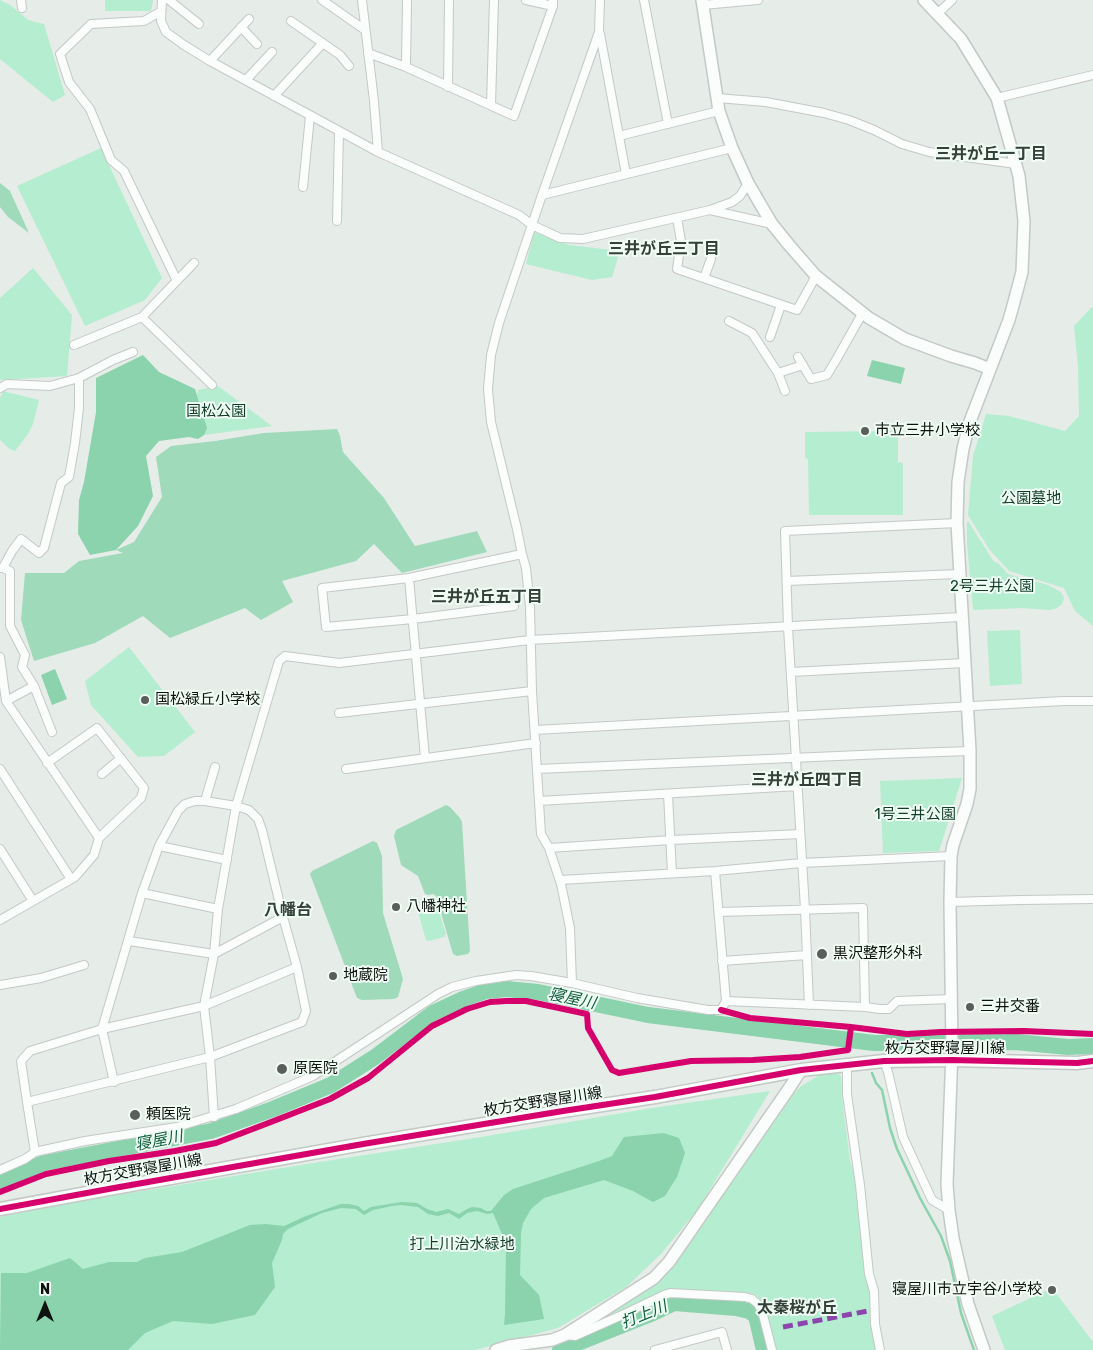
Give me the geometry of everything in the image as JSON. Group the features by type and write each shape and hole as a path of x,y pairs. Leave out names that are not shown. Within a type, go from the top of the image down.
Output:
{"main road":[{"name":"枚方交野寝屋川線","path":"0,1209 344,1148 655,1097 801,1070 952,1056 1077,1063 1093,1061"}],"street":[{"path":"162,0 161,21 166,32 210,61 378,152 519,215 532,225 560,238 583,239 710,210 732,202 740,196 748,183"},
{"path":"169,0 199,24"},
{"path":"322,0 365,30"},
{"path":"362,0 378,152"},
{"path":"406,67 407,0"},
{"path":"448,87 449,0"},
{"path":"491,105 494,0"},
{"path":"368,53 406,67 514,116 553,3 526,0"},
{"path":"600,0 599,32 626,174"},
{"path":"644,0 668,124"},
{"path":"758,0 702,3 719,111 732,148 748,183 772,224 816,276 862,314 905,339 990,369"},
{"path":"924,0 961,39 997,98 1020,176 1023,212 1022,272 1009,320 969,424 958,482 956,522 970,752 970,789 951,856 952,1056 947,1184 953,1238 968,1304 984,1350"},
{"path":"937,14 952,0"},
{"path":"160,12 144,21 91,24 60,54 69,82 90,109 111,160 124,170 177,281"},
{"path":"210,61 249,18"},
{"path":"291,21 340,55 349,66"},
{"path":"241,27 257,44"},
{"path":"572,983 570,928 560,880 549,848 541,834 532,691 530,607 526,568 491,422 488,389 491,355 499,323 599,32"},
{"path":"274,96 323,43"},
{"path":"246,80 272,52"},
{"path":"997,98 1093,75"},
{"path":"717,98 766,102 824,113 874,130 902,144 929,152 1016,164"},
{"path":"619,136 719,111"},
{"path":"303,187 310,116"},
{"path":"337,221 339,131"},
{"path":"542,195 732,148"},
{"path":"710,210 772,224"},
{"path":"677,218 681,241 677,269 797,310 816,276"},
{"path":"704,278 711,259"},
{"path":"74,345 142,317 194,263"},
{"path":"770,338 781,304"},
{"path":"798,357 811,379 827,374 862,314"},
{"path":"142,317 212,386"},
{"path":"729,321 752,333 778,373 785,390"},
{"path":"0,388 7,384 50,386 78,378 133,352"},
{"path":"778,373 803,365"},
{"path":"52,732 34,686 22,667 25,655 10,626 10,571 2,568 21,539 40,553 44,548 61,483 69,477 79,408 78,378"},
{"path":"809,1004 788,627 785,531 956,522"},
{"path":"514,606 326,627 322,588 409,578 522,554"},
{"path":"787,581 959,574"},
{"path":"409,578 425,758"},
{"path":"214,1117 204,1006 214,954 218,910 236,806 279,661 285,656 339,663 530,640 962,617"},
{"path":"0,657 6,701 99,838"},
{"path":"791,672 965,662"},
{"path":"6,701 34,686"},
{"path":"339,713 532,691"},
{"path":"535,730 793,715 1093,701"},
{"path":"0,920 75,877 94,855 99,838 141,798 144,788 96,728 47,762"},
{"path":"346,769 536,743"},
{"path":"537,769 796,757 970,752"},
{"path":"102,774 121,758"},
{"path":"205,801 215,766"},
{"path":"0,769 71,879"},
{"path":"538,801 798,786"},
{"path":"668,794 672,873"},
{"path":"27,1102 114,1082 210,1058 302,1022 306,1010 298,967 262,830 258,819 249,810 205,801 185,804 178,811 159,846 142,893 102,1029 114,1082"},
{"path":"549,848 800,834"},
{"path":"159,846 227,860"},
{"path":"0,849 33,901"},
{"path":"560,880 715,871 802,863 951,856"},
{"path":"0,1170 25,1159 35,1152 85,1141 177,1128 236,1109 313,1076 438,994 452,987 476,981 516,975 531,976 637,998 708,1010 721,1010 726,1001 715,871"},
{"path":"142,893 218,910"},
{"path":"950,902 1093,899"},
{"path":"718,912 863,908 865,1007"},
{"path":"129,941 214,954 284,917"},
{"path":"722,961 807,955"},
{"path":"0,984 41,978 84,966"},
{"path":"35,1152 21,1062 30,1051 102,1029 204,1006 298,967"},
{"path":"726,1001 889,1009 897,1001 951,1000"},
{"path":"884,1061 902,1137 932,1200 949,1210"},
{"path":"847,1065 847,1094 870,1274 874,1291 875,1324 880,1350"},
{"path":"496,1350 509,1346 552,1340 565,1335 654,1278 669,1262 801,1070"},
{"path":"565,1335 575,1336 670,1293 745,1297 752,1299 762,1311 772,1350"},
{"path":"655,1350 722,1332 727,1350"}],"green space":[{"path":"0,0 10,5 28,20 44,24 65,95 53,102 0,59"},
{"path":"105,0 153,0 151,11 105,11"},
{"path":"101,148 162,278 145,300 85,326 17,186"},
{"path":"534,232 569,245 620,251 612,277 592,280 526,264"},
{"path":"33,268 72,315 67,376 0,380 0,298"},
{"name":"公園墓地","path":"1093,306 1093,626 1075,611 1064,588 1009,571 989,549 968,515 973,456 986,414 1009,416 1065,431 1079,416 1078,366 1074,326"},
{"name":"国松公園","path":"218,386 272,426 189,437 198,390"},
{"path":"3,391 39,400 33,424 15,451 0,440 0,398"},
{"path":"898,431 898,462 903,463 903,515 809,515 808,459 805,458 805,432"},
{"name":"2号三井公園","path":"968,521 994,562 998,563 1008,574 1048,585 1061,592 1064,598 1062,604 1050,610 1022,608 973,610 967,542"},
{"path":"1020,630 1022,684 990,686 987,631"},
{"path":"129,647 195,732 164,756 138,757 91,705 85,681"},
{"name":"1号三井公園","path":"962,778 939,851 883,853 880,781"},
{"path":"432,897 435,899 446,934 444,937 429,941 426,940 416,902"},
{"path":"838,1073 841,1076 850,1160 855,1177 877,1350 776,1350 763,1302 751,1293 667,1290 603,1322 577,1332 653,1285 665,1275 793,1095 800,1087 819,1075"},
{"name":"打上川治水緑地","path":"770,1091 698,1209 660,1255 626,1287 558,1328 475,1350 0,1350 0,1217 88,1200 313,1163 652,1108"},
{"path":"1052,1288 1093,1342 1093,1350 1005,1350 992,1316"}],"shaded area":[{"path":"0,183 10,191 29,233 8,217 0,207"},
{"path":"143,355 159,372 195,389 207,428 204,435 198,439 189,437 159,441 146,456 153,496 138,526 116,550 90,555 78,534 79,500 96,412 96,378"},
{"path":"872,360 905,368 901,384 867,376"},
{"path":"337,429 343,452 384,498 415,546 477,531 487,552 402,573 374,544 356,561 282,581 293,602 261,620 245,608 170,638 143,616 95,643 34,661 21,620 25,573 64,573 79,561 123,553 116,550 134,542 162,497 156,457 171,446 264,433"},
{"path":"55,669 67,699 52,705 41,675"},
{"path":"446,805 450,807 462,822 470,951 468,954 457,956 453,954 436,896 425,894 418,876 401,865 394,836 396,830"},
{"path":"373,841 377,843 382,856 383,913 403,979 398,997 394,999 362,1000 357,998 310,874 312,871"},
{"path":"664,1133 679,1138 685,1153 677,1177 665,1196 653,1202 633,1191 604,1180 544,1198 531,1209 523,1223 521,1233 520,1275 539,1295 544,1319 504,1325 506,1246 493,1213 487,1214 477,1211 467,1213 459,1219 449,1213 438,1216 428,1214 418,1207 401,1205 373,1210 364,1215 356,1209 341,1208 322,1213 288,1229 283,1234 272,1263 275,1287 255,1315 212,1324 173,1321 145,1333 128,1350 0,1350 1,1273 27,1273 70,1258 83,1269 109,1262 137,1262 145,1258 182,1252 250,1225 284,1226 341,1204 358,1206 364,1211 371,1207 402,1202 417,1203 436,1212 448,1209 459,1214 472,1207 491,1211 504,1195 513,1189 612,1156 624,1137"}],"waterway":[{"name":"寝屋川","path":"0,1181 44,1163 211,1131 273,1109 331,1085 375,1057 433,1013 486,991 506,989 538,992 648,1015 874,1043 1015,1042 1068,1047 1093,1046"},
{"path":"872,1073 876,1083 882,1090 890,1128 897,1149 920,1198 941,1236 950,1261 961,1313 974,1350"},
{"name":"打上川","path":"560,1350 674,1303 736,1308 749,1311 756,1316 764,1350"}],"marked path":[{"path":"783,1327 868,1311"}],"cycle path":[{"path":"0,1192 46,1174 216,1143 271,1122 330,1099 368,1078 432,1026 467,1009 490,1002 526,1001 587,1014 588,1028 612,1070 619,1073 691,1061 800,1057 848,1050 851,1027"},
{"path":"721,1010 750,1018 907,1034 1024,1031 1093,1034"},
{"path":"0,1209 363,1144 655,1097 801,1070 884,1061 952,1060 1077,1063 1093,1061"}],"place":[{"name":"市立三井小学校","path":"865,431"},
{"name":"国松緑丘小学校","path":"145,700"},
{"name":"八幡神社","path":"396,907"},
{"name":"黒沢整形外科","path":"822,954"},
{"name":"地蔵院","path":"333,976"},
{"name":"三井交番","path":"970,1007"},
{"name":"原医院","path":"282,1069"},
{"name":"頼医院","path":"135,1115"},
{"name":"寝屋川市立宇谷小学校","path":"1052,1290"}],"district":[{"name":"三井が丘一丁目","path":"991,154"},
{"name":"三井が丘三丁目","path":"664,249"},
{"name":"三井が丘五丁目","path":"487,597"},
{"name":"三井が丘四丁目","path":"807,780"},
{"name":"八幡台","path":"288,910"},
{"name":"太秦桜が丘","path":"797,1308"}]}
